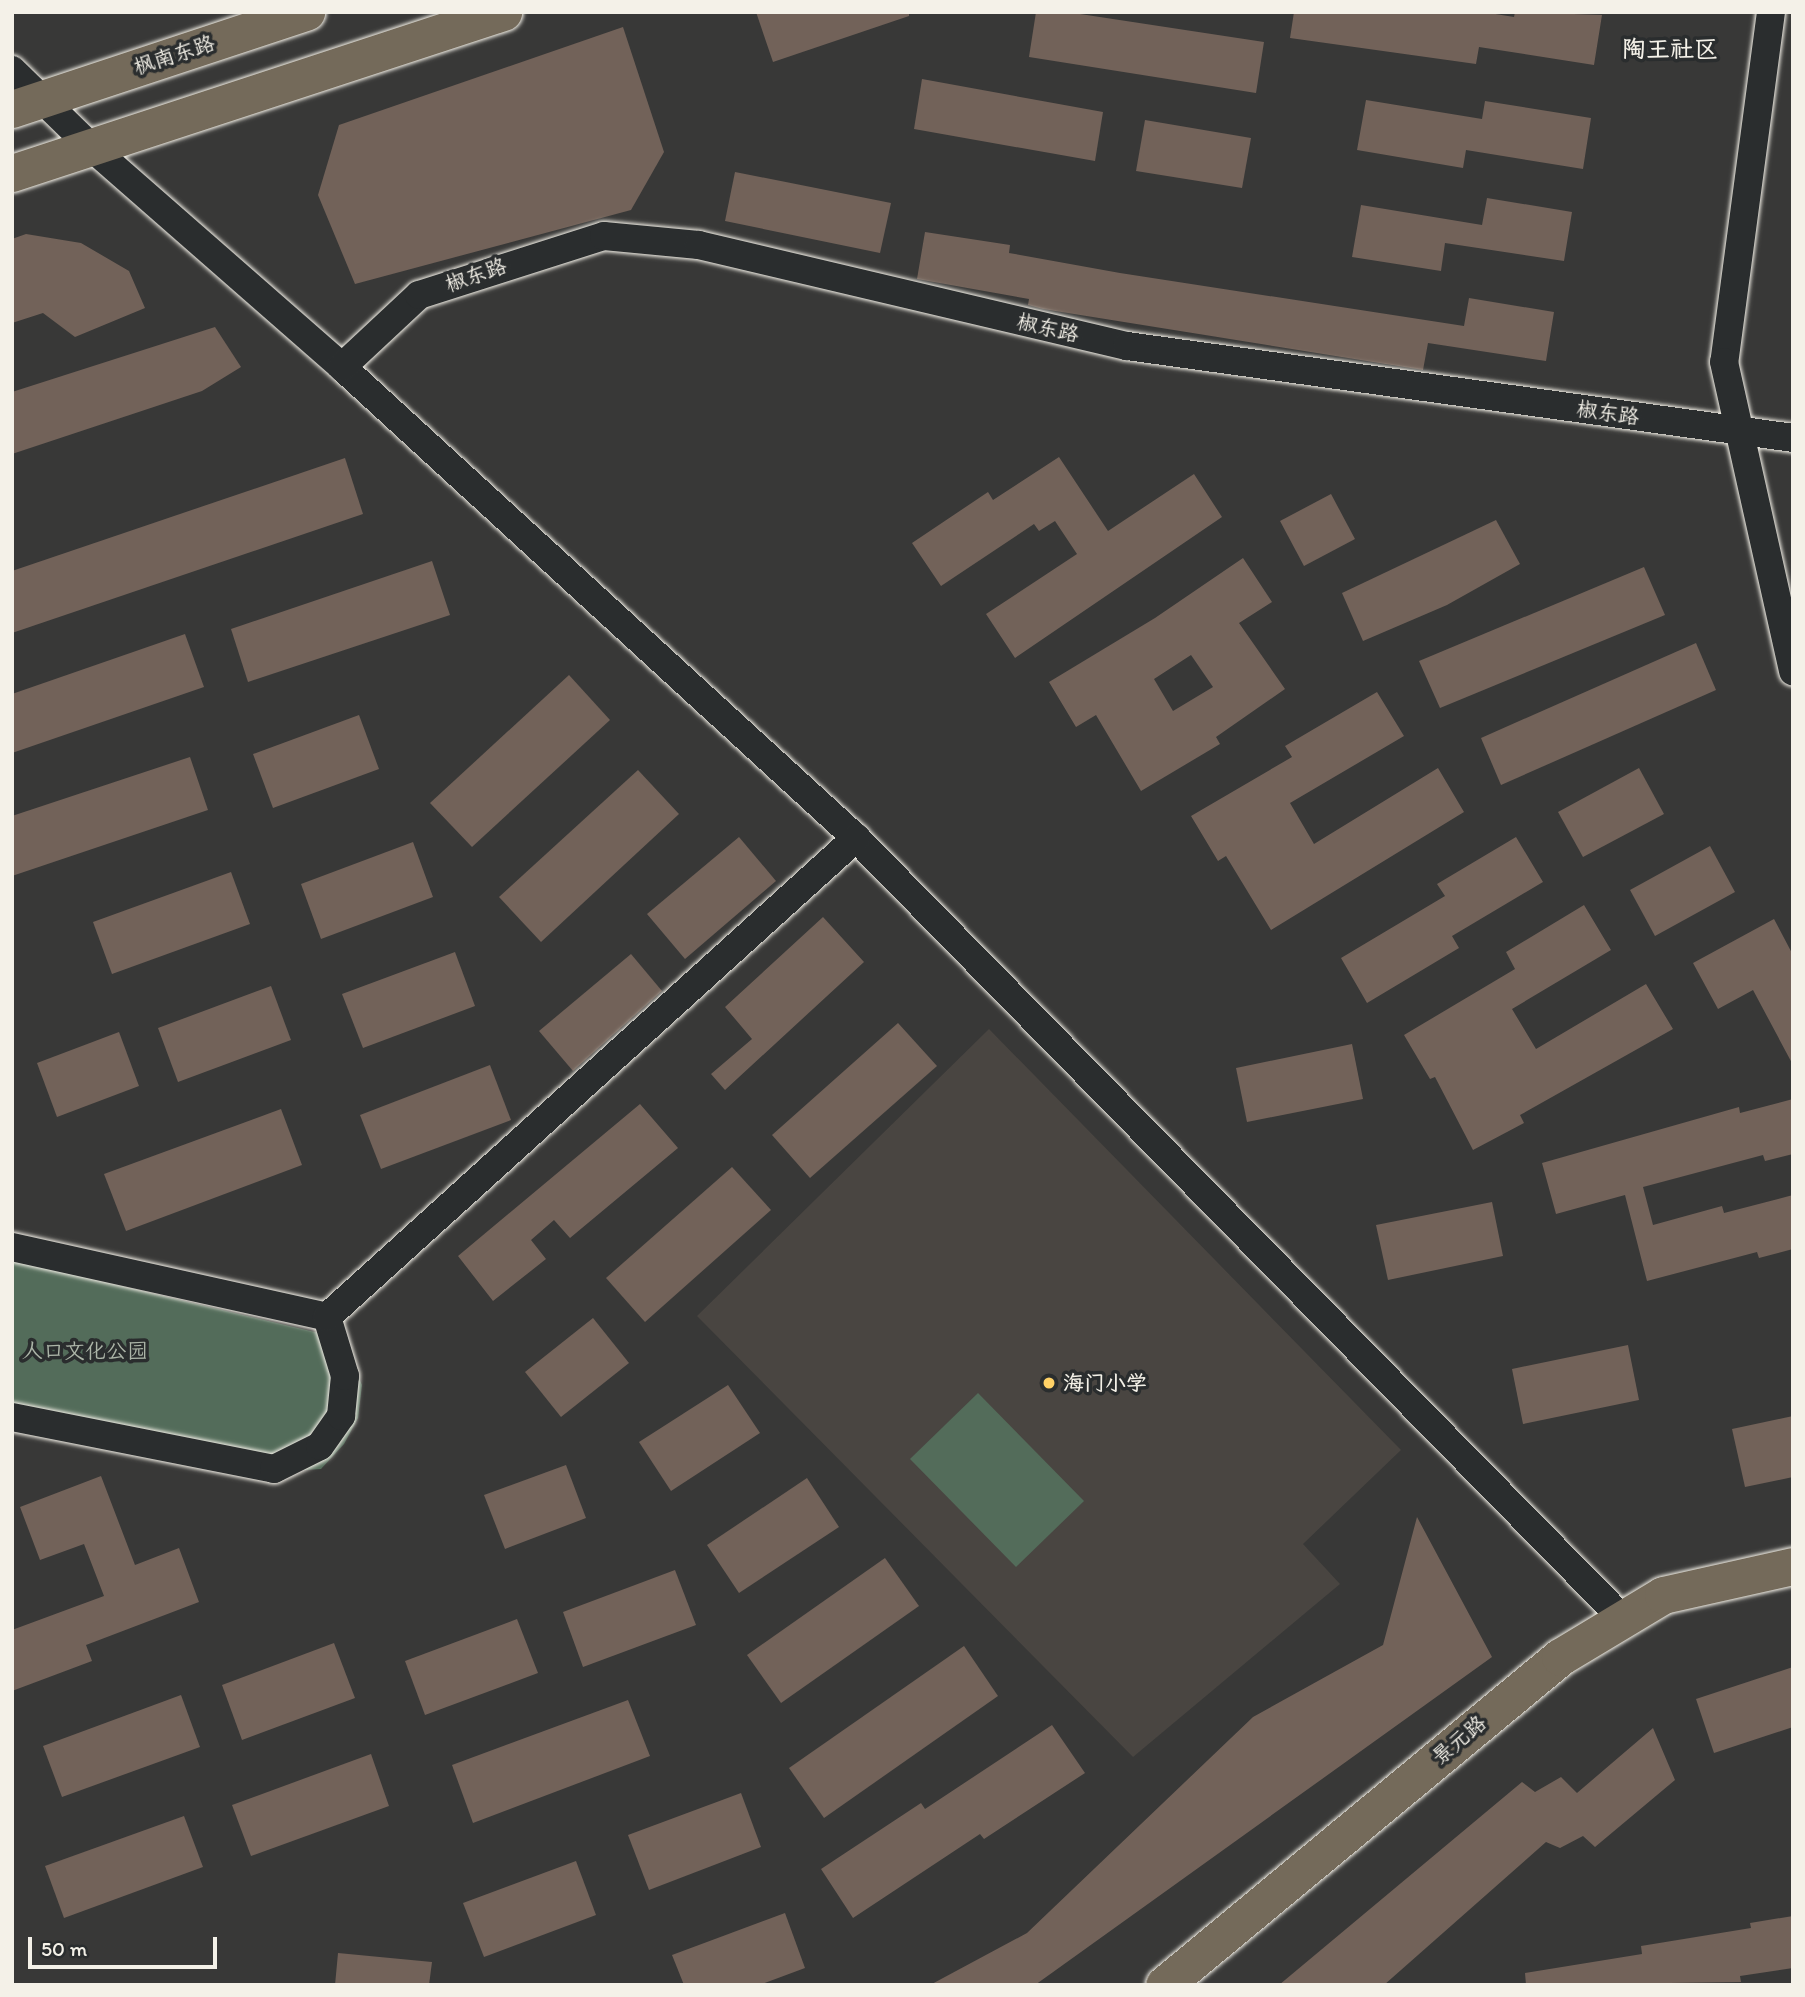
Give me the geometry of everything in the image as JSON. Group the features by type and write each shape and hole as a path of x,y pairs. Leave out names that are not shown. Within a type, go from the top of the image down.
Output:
{"main road":[{"name":"枫南东路","path":"27,104 306,12"},
{"path":"12,173 503,12"},
{"name":"景元路","path":"1164,1985 1560,1657 1663,1595 1793,1566"}],"street":[{"path":"1771,12 1724,362 1793,671"},
{"path":"12,70 27,104 92,147 342,367 856,838 1623,1619"},
{"name":"椒东路","path":"342,367 419,295 604,236 699,244 1127,346 1793,438"},
{"path":"327,1317 856,838"},
{"path":"12,1247 327,1317"},
{"path":"12,1417 274,1469 320,1446 341,1416 345,1376 327,1317"}],"shaded area":[{"name":"海门小学","path":"989,1029 1401,1450 1303,1544 1340,1584 1133,1757 697,1316"}],"green space":[{"name":"人口文化公园","path":"12,1260 319,1333 348,1353 362,1385 358,1418 344,1444 321,1469 288,1471 12,1407"},
{"path":"978,1393 1084,1501 1016,1567 910,1459"}],"building":[{"path":"756,12 909,12 909,16 773,62"},
{"path":"1036,12 1067,12 1264,42 1256,93 1029,57"},
{"path":"1294,12 1483,12 1514,17 1515,12 1602,15 1594,65 1479,47 1476,64 1290,38"},
{"path":"623,27 664,152 631,210 355,284 318,195 339,125"},
{"path":"922,79 1103,112 1095,161 914,129"},
{"path":"1366,100 1482,119 1485,101 1591,118 1583,169 1466,150 1463,168 1357,150"},
{"path":"1145,120 1251,138 1242,188 1136,171"},
{"path":"735,172 891,203 880,253 725,221"},
{"path":"1487,198 1572,212 1564,261 1445,243 1441,271 1352,257 1361,205 1482,225"},
{"path":"925,232 1010,245 1009,253 1120,273 1464,326 1469,298 1554,312 1546,361 1428,343 1423,370 1043,309 1028,305 1029,299 917,279"},
{"path":"26,234 81,243 129,271 145,308 75,337 43,313 12,323 12,239"},
{"path":"215,327 241,367 202,391 12,454 12,392"},
{"path":"1059,457 1108,531 1194,474 1222,517 1015,658 986,614 1077,554 1055,521 1039,531 1034,524 941,586 912,543 988,492 993,500"},
{"path":"345,458 363,514 12,633 12,571"},
{"path":"1331,494 1355,539 1304,566 1280,521"},
{"path":"1496,520 1520,564 1447,605 1363,641 1342,593"},
{"path":"1243,558 1272,602 1239,623 1285,689 1216,737 1220,744 1141,791 1096,715 1076,727 1049,682 1155,618","holes":["1191,655 1213,687 1173,711 1154,679"]},
{"path":"432,561 450,615 248,682 231,629"},
{"path":"1644,567 1665,615 1440,708 1419,661"},
{"path":"185,634 204,687 12,753 12,694"},
{"path":"1696,643 1716,690 1501,785 1481,738"},
{"path":"569,675 610,720 472,847 430,803"},
{"path":"1377,692 1404,736 1290,803 1314,844 1438,768 1464,812 1271,930 1226,856 1218,861 1191,816 1292,757 1285,746"},
{"path":"359,715 379,769 273,808 253,754"},
{"path":"190,757 208,810 12,876 12,816"},
{"path":"1639,768 1664,814 1583,857 1558,812"},
{"path":"638,770 679,814 541,942 499,897"},
{"path":"739,837 776,881 685,959 647,914"},
{"path":"1516,837 1543,882 1452,936 1459,948 1367,1003 1341,958 1445,896 1437,884"},
{"path":"413,842 433,897 321,939 301,884"},
{"path":"1710,846 1735,892 1655,936 1630,890"},
{"path":"231,872 250,924 112,974 93,922"},
{"path":"1584,905 1611,950 1512,1009 1536,1049 1646,984 1673,1029 1520,1115 1524,1123 1473,1150 1435,1077 1430,1079 1404,1035 1515,969 1506,952"},
{"path":"823,917 864,962 725,1090 711,1074 752,1039 725,1007"},
{"path":"1774,919 1793,955 1793,1065 1753,990 1718,1009 1693,963"},
{"path":"455,952 475,1006 363,1048 342,994"},
{"path":"631,954 662,991 573,1071 539,1031"},
{"path":"271,986 291,1040 178,1082 158,1028"},
{"path":"898,1023 937,1066 810,1178 772,1135"},
{"path":"119,1032 139,1086 57,1117 37,1063"},
{"path":"1352,1044 1363,1099 1247,1122 1236,1068"},
{"path":"490,1065 511,1120 381,1169 360,1115"},
{"path":"1793,1099 1793,1154 1765,1161 1763,1155 1643,1187 1653,1225 1722,1206 1724,1213 1793,1195 1793,1249 1759,1258 1757,1252 1647,1281 1625,1195 1556,1214 1542,1163 1739,1107 1740,1113"},
{"path":"640,1104 678,1148 570,1238 554,1220 531,1240 546,1259 493,1301 458,1256"},
{"path":"281,1109 302,1165 126,1231 104,1174"},
{"path":"732,1167 771,1210 645,1322 606,1278"},
{"path":"1492,1202 1503,1256 1388,1280 1376,1225"},
{"path":"593,1318 629,1363 561,1417 525,1372"},
{"path":"1628,1345 1639,1400 1523,1424 1512,1369"},
{"path":"728,1385 760,1433 671,1491 639,1442"},
{"path":"1793,1416 1793,1477 1745,1487 1732,1429"},
{"path":"566,1465 586,1518 505,1549 484,1495"},
{"path":"101,1476 135,1565 179,1548 199,1602 86,1645 92,1661 12,1691 12,1630 104,1596 84,1544 40,1560 20,1507"},
{"path":"807,1478 839,1527 739,1593 707,1545"},
{"path":"1417,1517 1492,1657 1035,1985 930,1985 1027,1933 1253,1717 1383,1645"},
{"path":"885,1558 919,1606 781,1703 747,1655"},
{"path":"675,1570 696,1625 583,1667 563,1612"},
{"path":"517,1619 538,1673 425,1715 405,1661"},
{"path":"334,1643 355,1698 242,1740 222,1685"},
{"path":"964,1646 998,1696 824,1818 789,1768"},
{"path":"1793,1667 1793,1727 1714,1753 1696,1699"},
{"path":"181,1695 200,1747 62,1797 43,1746"},
{"path":"628,1700 650,1756 473,1823 452,1765"},
{"path":"1052,1725 1085,1773 984,1839 980,1834 853,1918 821,1869 921,1803 925,1809"},
{"path":"1653,1728 1675,1780 1595,1847 1583,1836 1560,1848 1546,1842 1384,1985 1279,1985 1522,1782 1535,1792 1561,1777 1577,1793"},
{"path":"371,1754 389,1806 251,1856 232,1805"},
{"path":"741,1793 761,1847 649,1890 628,1835"},
{"path":"184,1816 203,1867 64,1918 45,1866"},
{"path":"576,1861 596,1915 484,1957 463,1903"},
{"path":"785,1913 805,1968 759,1985 684,1985 672,1955"},
{"path":"1793,1916 1793,1968 1740,1976 1741,1982 1526,1985 1525,1973 1642,1954 1641,1946 1751,1928 1750,1923"},
{"path":"338,1953 432,1962 429,1985 335,1985"}],"place":[{"name":"海门小学","path":"1049,1383"}],"district":[{"name":"陶王社区","path":"1670,49"}]}
